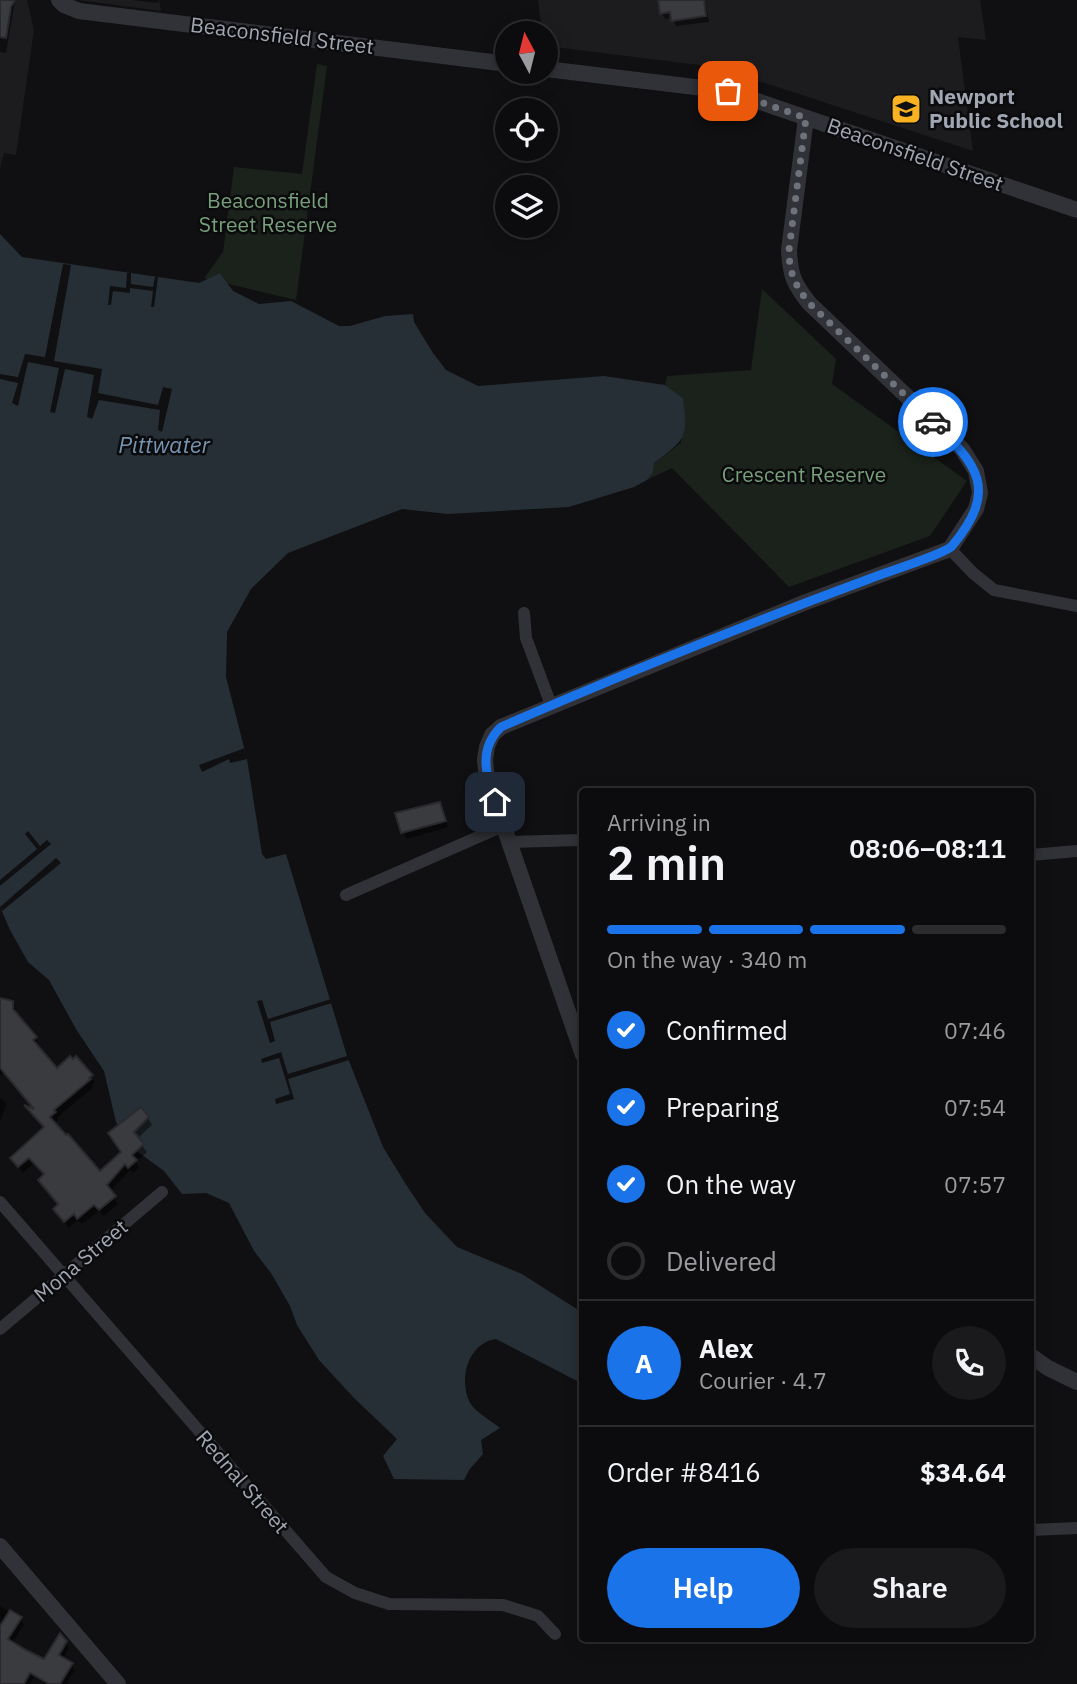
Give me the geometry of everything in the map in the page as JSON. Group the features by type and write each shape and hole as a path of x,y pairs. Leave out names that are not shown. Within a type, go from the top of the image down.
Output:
{"street":[{"name":"Beaconsfield Street","path":"59,0 79,11 495,62"},
{"name":"Beaconsfield Street","path":"558,70 728,91 1077,210"},
{"path":"579,1043 487,778 486,747 492,736 501,727 551,705 806,602 950,549 975,509 980,493 976,471 962,450 809,303 795,286 789,268 789,250 806,118"},
{"path":"950,549 994,590 1077,606"},
{"path":"524,613 526,638 551,705"},
{"path":"346,895 503,826"},
{"path":"509,842 579,840"},
{"path":"1034,855 1077,851"},
{"name":"Mona Street","path":"0,1329 162,1192"},
{"name":"Rednal Street","path":"0,1202 326,1577 355,1593 389,1604 503,1605 538,1616 555,1634"},
{"path":"1034,1358 1077,1382"},
{"path":"1034,1530 1077,1528"},
{"path":"0,1546 118,1684"}],"shaded area":[{"path":"0,0 27,0 34,30 16,155 4,153 0,168"},
{"path":"78,0 159,0 161,11"},
{"name":"Newport Public School","path":"538,0 980,0 986,40 958,37 973,151 716,67 558,47 558,21 541,21"}],"green space":[{"name":"Beaconsfield Street Reserve","path":"317,64 327,66 296,300 204,278 223,252 234,167 302,174"},
{"name":"Crescent Reserve","path":"762,289 836,359 832,384 967,481 930,536 789,587 672,468 647,480 653,473 654,463 681,443 683,398 665,385 667,376 751,370"}],"water":[{"name":"Pittwater","path":"0,234 22,257 199,283 220,273 233,291 259,304 291,301 339,326 350,326 385,316 413,314 414,322 446,370 478,386 604,376 665,385 683,398 685,422 679,442 654,463 653,473 647,480 634,487 569,507 448,514 402,509 288,553 251,589 227,632 226,677 247,759 262,854 266,859 286,854 347,1056 383,1147 425,1213 457,1247 522,1274 579,1310 579,1382 496,1339 478,1347 472,1355 465,1383 470,1403 500,1428 481,1440 483,1454 464,1480 394,1479 383,1456 397,1439 319,1360 297,1325 290,1306 271,1273 254,1251 229,1203 206,1193 182,1194 164,1171 138,1152 121,1131 116,1122 104,1071 76,1029 49,980 28,962 0,907"}],"pier":[{"path":"63,264 71,265 54,361 102,369 98,393 158,405 163,387 172,389 162,432 158,430 160,410 99,400 92,419 87,417 94,375 65,369 55,413 50,412 59,368 28,362 18,406 12,403 18,383 0,379 0,374 18,377 25,354 45,357"},
{"path":"127,273 131,273 131,284 153,287 155,277 158,277 154,307 151,307 153,291 130,288 130,293 113,291 111,305 108,305 110,286 126,288"},
{"path":"245,748 247,759 230,763 229,759 202,772 199,765"},
{"path":"28,831 40,846 47,840 51,844 0,886 0,880 37,849 25,834"},
{"path":"56,858 61,863 2,911 0,907"},
{"path":"331,999 332,1003 270,1022 275,1041 270,1043 257,1001 262,1000 268,1019"},
{"path":"281,1052 288,1074 347,1056 349,1060 288,1079 294,1099 276,1104 275,1099 290,1094 279,1058 262,1063 261,1059"}],"building":[{"path":"0,0 15,0 11,7 6,38 0,37"},
{"path":"658,0 704,0 706,16 671,21 670,12 660,14"},
{"path":"440,802 446,821 401,833 395,813"},
{"path":"0,998 13,1001 13,1009 37,1037 33,1040 57,1068 70,1056 73,1059 76,1056 93,1075 54,1110 56,1112 50,1117 100,1171 121,1152 108,1133 141,1107 149,1117 134,1132 144,1144 132,1155 137,1160 128,1168 125,1164 107,1185 116,1196 99,1210 94,1205 77,1219 74,1214 64,1222 53,1209 58,1204 38,1180 44,1174 29,1158 18,1167 10,1158 44,1127 24,1105 34,1109 0,1068"},
{"path":"10,1610 22,1617 8,1639 26,1650 44,1659 60,1633 67,1641 59,1655 73,1663 60,1684 49,1684 30,1673 24,1684 0,1684 0,1626"}],"way so far":[{"path":"728,91 806,118 789,250 789,268 795,286 809,303 933,422"}],"place":[{"name":"Newport Public School","path":"906,109"}],"route":[{"path":"495,802 487,778 486,747 501,727 806,602 950,549 975,509 980,493 978,478 962,450 933,422"}]}
